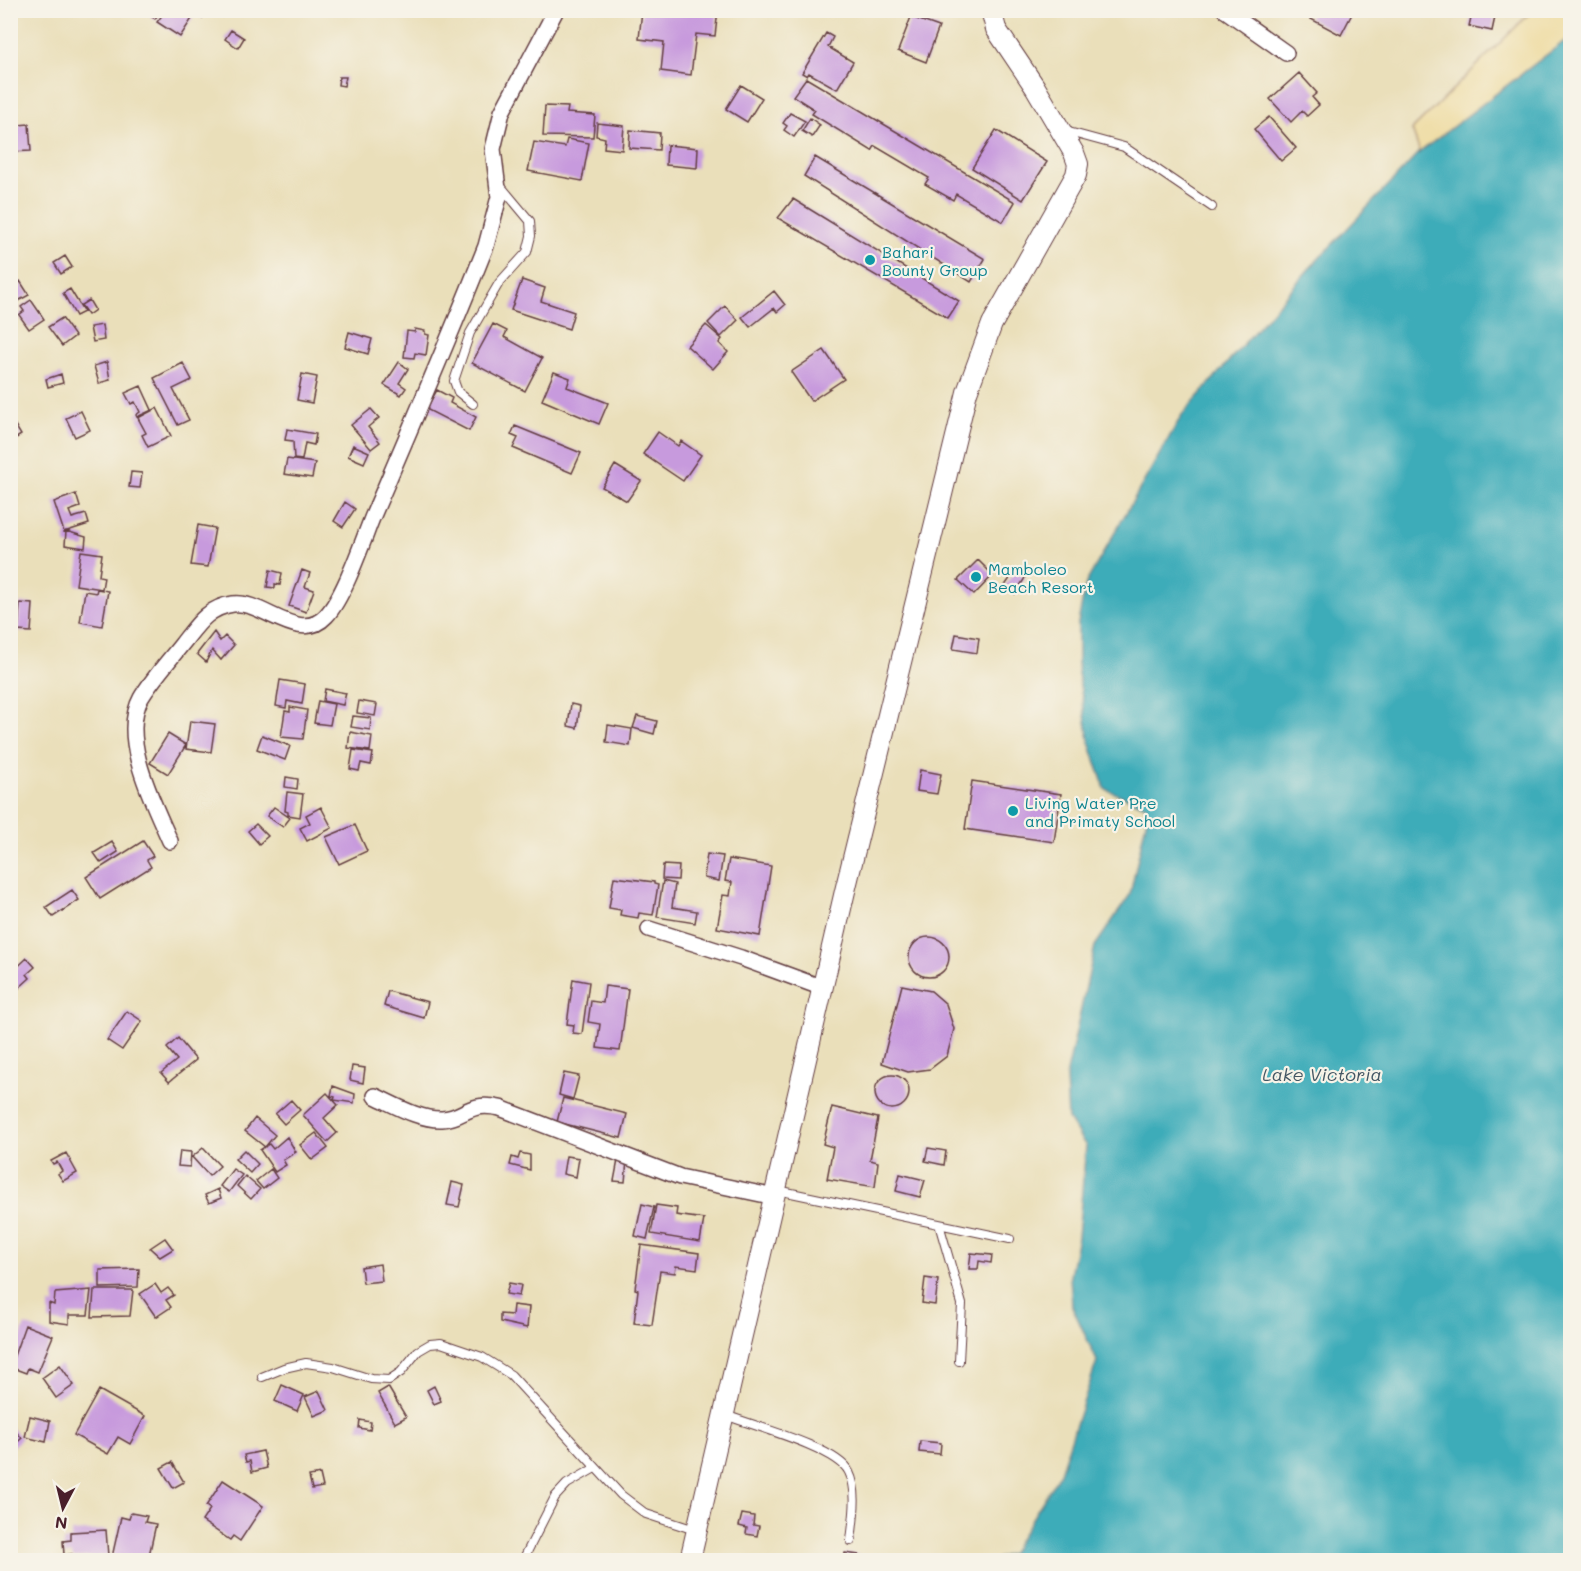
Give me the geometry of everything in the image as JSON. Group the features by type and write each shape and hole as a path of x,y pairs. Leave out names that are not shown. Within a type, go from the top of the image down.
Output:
{"street":[{"path":"170,841 149,792 136,748 135,719 140,700 200,620 217,607 236,603 257,608 282,621 304,625 318,623 327,615 353,564 486,246 497,213 498,183 493,149 502,112 556,10"},
{"path":"690,1560 823,988 967,392 992,324 1076,176 1078,164 1060,130 996,29 990,10"},
{"path":"1225,10 1286,52"},
{"path":"649,929 741,958 823,988"},
{"path":"375,1096 423,1117 442,1119 471,1106 500,1108 680,1177 776,1193"}],"lane":[{"path":"1060,130 1124,147 1212,207"},
{"path":"473,404 458,392 454,381 470,333 499,283 527,252 531,236 530,221 498,183"},
{"path":"776,1193 1010,1239"},
{"path":"939,1224 962,1304 959,1361"},
{"path":"262,1377 284,1368 306,1363 333,1367 371,1379 389,1380 401,1372 423,1347 441,1343 482,1357 505,1369 621,1496 646,1514 697,1530"},
{"path":"725,1415 811,1445 844,1464 852,1480 851,1541"},
{"path":"523,1560 555,1497 567,1484 595,1468"}],"sand":[{"path":"1532,11 1570,11 1570,37 1420,152 1412,130"}],"water":[{"name":"Lake Victoria","path":"1570,37 1570,1560 994,1560 1011,1553 1060,1473 1097,1361 1072,1306 1070,1276 1078,1237 1086,1146 1068,1119 1066,1077 1095,946 1130,895 1147,817 1146,806 1105,789 1090,745 1078,673 1078,623 1086,583 1182,415 1308,270 1420,152"}],"building":[{"path":"142,10 161,10 155,19"},
{"path":"166,10 207,10 202,18 195,14 180,37 157,22"},
{"path":"642,10 718,10 715,36 696,34 691,75 661,71 664,42 639,39"},
{"path":"1313,10 1354,10 1341,35 1309,18"},
{"path":"1472,13 1495,17 1492,31 1469,26"},
{"path":"911,17 939,27 926,62 898,51"},
{"path":"231,30 244,38 238,48 225,39"},
{"path":"826,33 833,37 828,47 853,62 837,89 809,73 807,76 802,73"},
{"path":"1299,73 1317,93 1312,97 1319,105 1307,116 1302,111 1291,122 1270,99"},
{"path":"339,77 346,77 344,86 338,85"},
{"path":"806,78 1015,202 1003,222 956,194 953,200 925,184 929,178 875,146 872,151 812,114 815,110 793,96"},
{"path":"741,85 762,98 747,122 726,109"},
{"path":"545,106 568,107 567,113 595,115 593,137 543,136"},
{"path":"790,113 805,121 794,137 784,130 787,126 783,123"},
{"path":"10,114 17,114 18,125 29,124 31,151 10,152"},
{"path":"1269,117 1296,148 1281,161 1254,129"},
{"path":"810,118 820,125 812,137 802,131"},
{"path":"597,123 624,126 622,150 604,148 605,138 596,136"},
{"path":"630,130 660,133 659,150 629,148"},
{"path":"996,130 1047,162 1023,200 972,168"},
{"path":"567,139 589,143 582,181 528,171 534,142 565,147"},
{"path":"667,145 698,148 697,168 666,165"},
{"path":"815,157 985,259 971,282 804,176"},
{"name":"Bahari Bounty Group","path":"793,199 959,301 948,318 778,218"},
{"path":"65,256 72,267 61,274 54,263"},
{"path":"522,280 545,288 541,301 574,312 569,329 511,310"},
{"path":"20,281 29,295 18,301 10,287"},
{"path":"70,289 84,312 76,316 63,293"},
{"path":"774,291 785,305 777,312 774,308 750,327 742,317"},
{"path":"31,300 44,319 29,329 19,315 24,311 21,307"},
{"path":"89,300 95,310 88,315 81,305"},
{"path":"725,306 738,320 721,337 708,323"},
{"path":"62,318 75,336 62,346 48,327"},
{"path":"493,324 507,331 504,337 542,358 525,391 472,363"},
{"path":"102,325 104,340 93,342 90,327"},
{"path":"706,325 722,339 719,343 728,352 713,369 687,346"},
{"path":"415,329 425,331 425,334 429,335 426,355 415,353 414,358 404,357 407,331 415,332"},
{"path":"349,332 372,339 368,354 345,347"},
{"path":"824,350 844,379 811,401 791,372"},
{"path":"107,362 110,380 99,383 94,366"},
{"path":"399,362 408,369 399,383 406,388 401,395 384,385"},
{"path":"183,363 192,380 173,389 189,420 178,425 154,378"},
{"path":"554,372 570,378 567,387 608,403 599,424 542,400"},
{"path":"61,374 63,383 48,387 46,379"},
{"path":"302,374 317,377 312,403 297,400"},
{"path":"141,386 152,410 137,417 136,415 140,412 135,402 131,404 125,393"},
{"path":"437,390 452,398 450,403 476,417 469,431 426,409"},
{"path":"157,408 171,436 148,447 142,435 146,433 138,418"},
{"path":"371,409 379,418 368,427 380,442 371,449 351,425"},
{"path":"81,411 90,430 75,437 66,418"},
{"path":"10,417 21,435 10,442"},
{"path":"515,426 581,453 572,473 513,448 518,438 511,435"},
{"path":"287,429 316,434 314,445 305,443 302,460 294,459 293,441 285,440"},
{"path":"658,432 678,446 681,441 701,455 683,481 643,454"},
{"path":"353,445 369,452 364,463 348,456"},
{"path":"287,459 315,463 312,478 284,474"},
{"path":"615,465 641,481 627,501 602,487"},
{"path":"131,472 142,473 140,488 129,487"},
{"path":"76,494 80,507 69,511 72,518 86,514 89,524 64,532 54,502"},
{"path":"345,502 355,509 343,527 334,521"},
{"path":"198,525 215,528 208,567 191,565"},
{"path":"66,531 86,537 85,548 65,545"},
{"path":"81,551 102,554 99,576 104,577 102,589 76,585"},
{"name":"Mamboleo Beach Resort","path":"978,560 993,575 974,595 958,580"},
{"path":"270,570 282,573 280,585 275,584 275,588 267,587"},
{"path":"302,570 310,573 305,587 314,590 306,612 289,606"},
{"name":"Mamboleo Beach Resort","path":"1015,571 1025,578 1015,594 1004,587"},
{"path":"97,589 108,591 102,626 80,622 85,591 96,593"},
{"path":"20,603 33,604 31,632 18,631"},
{"path":"214,632 220,641 225,636 234,645 221,660 212,650 206,662 197,654"},
{"name":"Mamboleo Beach Resort","path":"956,634 979,638 977,653 953,649"},
{"path":"280,680 305,684 302,704 287,701 286,708 276,706"},
{"path":"325,689 346,693 343,705 323,701"},
{"path":"318,701 334,704 330,725 314,723"},
{"path":"359,701 377,704 375,716 357,713"},
{"path":"571,704 580,706 577,728 568,726"},
{"path":"290,707 307,710 303,739 281,737 285,711 290,712"},
{"path":"353,716 371,718 370,730 351,727"},
{"path":"637,716 657,721 654,734 633,728"},
{"path":"190,721 215,724 211,752 186,749"},
{"path":"608,725 632,729 630,746 606,742"},
{"path":"350,732 372,736 370,751 348,748"},
{"path":"168,734 186,745 168,774 150,763"},
{"path":"262,735 290,746 285,760 257,749"},
{"path":"353,750 373,753 371,765 361,763 359,771 350,769"},
{"path":"920,770 941,774 937,794 917,791"},
{"path":"286,777 298,779 297,789 285,787"},
{"name":"Living Water Pre and Primaty School","path":"972,781 1061,794 1054,842 965,829"},
{"path":"287,792 303,794 300,817 288,815 285,811"},
{"path":"274,807 290,818 283,827 267,816"},
{"path":"321,807 332,828 307,841 300,828 310,823 306,815"},
{"path":"256,824 268,836 259,844 248,831"},
{"path":"355,825 367,851 339,864 326,837"},
{"path":"143,841 153,856 147,860 151,867 100,899 86,877"},
{"path":"112,842 118,852 101,863 94,853"},
{"path":"707,854 723,856 719,881 704,878"},
{"path":"729,859 771,866 760,936 717,928 723,895 730,896 732,882 725,881"},
{"path":"663,865 679,866 678,880 662,879"},
{"path":"614,877 654,882 658,885 653,915 639,913 638,918 620,915 621,910 609,908"},
{"path":"663,881 675,884 672,907 697,911 695,923 657,917"},
{"path":"72,890 79,900 53,917 46,907"},
{"path":"929,937 937,938 943,943 948,949 948,965 943,971 937,976 929,977 921,976 915,971 910,965 909,957 910,949 915,943 921,938"},
{"path":"27,958 35,967 27,974 30,978 19,988 10,979 10,974"},
{"path":"573,979 589,982 582,1034 573,1033 574,1025 567,1024"},
{"path":"902,985 931,991 946,1004 954,1029 947,1056 930,1069 908,1072 882,1063"},
{"path":"605,986 628,989 620,1051 597,1048 600,1024 588,1022 591,1001 603,1003"},
{"path":"388,991 428,1002 424,1018 384,1006"},
{"path":"127,1011 142,1021 122,1050 107,1040"},
{"path":"178,1038 196,1060 169,1082 161,1073 177,1060 167,1048"},
{"path":"352,1066 365,1068 363,1083 350,1080"},
{"path":"564,1073 579,1076 573,1099 559,1095"},
{"path":"892,1075 904,1080 909,1092 904,1104 892,1109 880,1104 875,1092 880,1080"},
{"path":"333,1086 355,1094 354,1103 334,1100 335,1097 331,1096"},
{"path":"327,1093 338,1105 324,1118 337,1133 327,1142 303,1115"},
{"path":"563,1098 627,1114 621,1138 557,1122"},
{"path":"291,1100 300,1110 284,1124 275,1114"},
{"path":"832,1107 878,1118 870,1160 878,1162 875,1187 827,1179 833,1147 823,1144"},
{"path":"255,1118 275,1135 265,1147 245,1131"},
{"path":"316,1133 328,1148 312,1160 300,1145"},
{"path":"287,1137 296,1152 283,1160 286,1165 275,1172 260,1150 269,1144 273,1149"},
{"path":"203,1148 220,1166 209,1176 192,1157"},
{"path":"928,1148 946,1151 944,1165 925,1161"},
{"path":"244,1150 258,1164 250,1173 235,1159"},
{"path":"180,1151 191,1152 190,1167 178,1166"},
{"path":"66,1153 77,1173 63,1181 58,1174 62,1171 57,1162 53,1164 51,1161"},
{"path":"520,1153 530,1155 530,1170 510,1165 512,1157 518,1159"},
{"path":"566,1156 579,1158 576,1177 563,1174"},
{"path":"618,1160 627,1160 625,1182 614,1181"},
{"path":"233,1169 242,1175 229,1192 220,1186"},
{"path":"271,1169 277,1178 263,1189 256,1181"},
{"path":"900,1174 925,1180 920,1197 896,1191"},
{"path":"245,1176 260,1189 251,1199 237,1186"},
{"path":"452,1182 464,1185 459,1207 447,1205"},
{"path":"218,1189 221,1198 209,1203 205,1195"},
{"path":"642,1204 654,1207 647,1239 635,1236"},
{"path":"656,1205 677,1208 676,1215 704,1219 700,1242 651,1234"},
{"path":"165,1238 173,1249 160,1257 150,1248"},
{"path":"641,1245 699,1253 697,1269 676,1266 675,1273 660,1271 652,1325 634,1323 638,1290 635,1289"},
{"path":"971,1253 992,1255 991,1263 979,1261 978,1269 969,1269"},
{"path":"380,1264 382,1281 363,1283 361,1267"},
{"path":"139,1269 138,1287 100,1288 100,1270"},
{"path":"925,1278 938,1280 935,1305 922,1303"},
{"path":"509,1283 521,1285 519,1296 506,1294"},
{"path":"155,1284 161,1293 168,1288 174,1295 166,1300 171,1307 156,1317 140,1294"},
{"path":"91,1290 88,1315 69,1315 69,1324 49,1321 49,1303 54,1305 55,1293"},
{"path":"94,1290 133,1290 130,1316 92,1317"},
{"path":"513,1305 529,1307 527,1328 500,1322 500,1314 512,1315"},
{"path":"25,1325 53,1336 38,1372 28,1368 26,1373 10,1367"},
{"path":"60,1365 74,1385 56,1398 42,1378"},
{"path":"282,1385 304,1395 297,1411 275,1401"},
{"path":"434,1386 441,1401 434,1404 427,1390"},
{"path":"388,1387 406,1417 395,1423 378,1393"},
{"path":"99,1390 145,1416 130,1444 118,1437 108,1454 74,1435"},
{"path":"319,1391 328,1410 314,1416 305,1397"},
{"path":"30,1416 50,1421 46,1442 25,1437"},
{"path":"360,1420 371,1422 370,1430 359,1428"},
{"path":"10,1426 22,1438 10,1449"},
{"path":"920,1441 941,1443 940,1454 919,1452"},
{"path":"263,1451 267,1468 252,1472 250,1461 246,1462 244,1455"},
{"path":"172,1462 184,1482 173,1488 161,1468"},
{"path":"320,1474 323,1487 312,1489 309,1476"},
{"path":"223,1480 263,1506 240,1541 233,1536 230,1540 202,1521 210,1509 206,1506"},
{"path":"131,1513 147,1516 145,1522 156,1524 148,1560 112,1557 121,1517 129,1519"},
{"path":"742,1514 754,1516 753,1525 759,1526 757,1536 746,1534 747,1528 739,1526"},
{"path":"106,1530 108,1556 73,1558 72,1554 64,1555 63,1541 71,1540 71,1532"},
{"path":"845,1553 859,1555 859,1560 844,1560"}],"place":[{"name":"Bahari Bounty Group","path":"870,260"},
{"name":"Mamboleo Beach Resort","path":"976,577"},
{"name":"Living Water Pre and Primaty School","path":"1013,811"}]}
